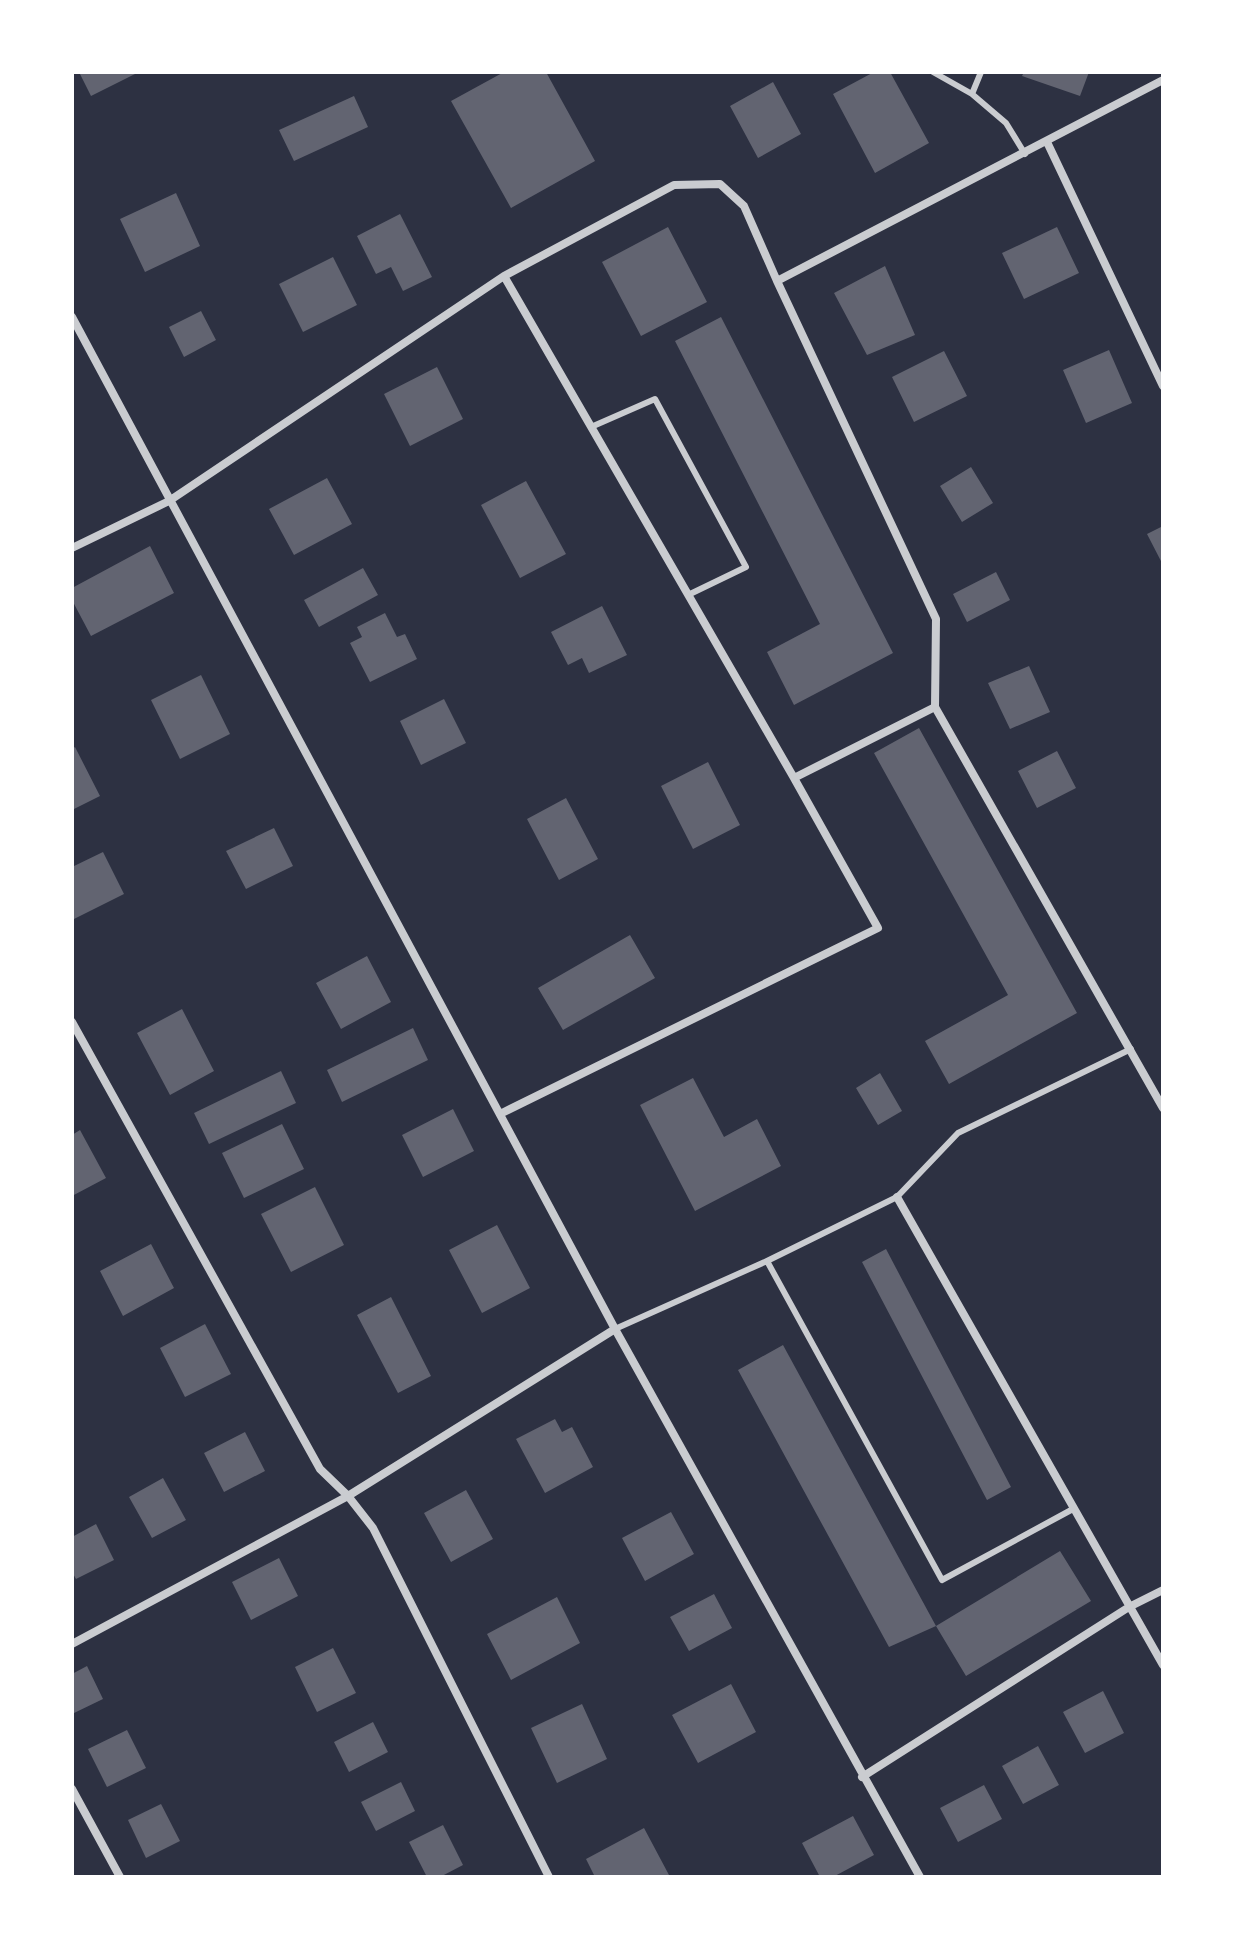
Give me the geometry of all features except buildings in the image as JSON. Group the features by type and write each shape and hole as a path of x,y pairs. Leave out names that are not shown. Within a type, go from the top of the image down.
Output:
{"street":[{"path":"777,281 1163,80"},
{"path":"1047,142 1163,386"},
{"path":"72,548 169,501 504,276 674,185 720,184 744,206 936,619 935,707 1163,1108"},
{"path":"500,1114 878,928 504,276"},
{"path":"72,317 615,1329 920,1877"},
{"path":"794,778 935,707"},
{"path":"72,1022 320,1469 348,1496 373,1528 549,1877"},
{"path":"897,1197 1163,1665"},
{"path":"72,1644 348,1496 615,1329"},
{"path":"862,1777 1129,1607 1163,1590"},
{"path":"72,1789 120,1877"}],"lane":[{"path":"933,72 972,94 1006,123 1025,154"},
{"path":"972,94 981,72"},
{"path":"591,427 655,399 746,567 688,595"},
{"path":"615,1329 767,1261 897,1197 958,1133 1131,1049"},
{"path":"767,1261 942,1580 1073,1509"}]}
